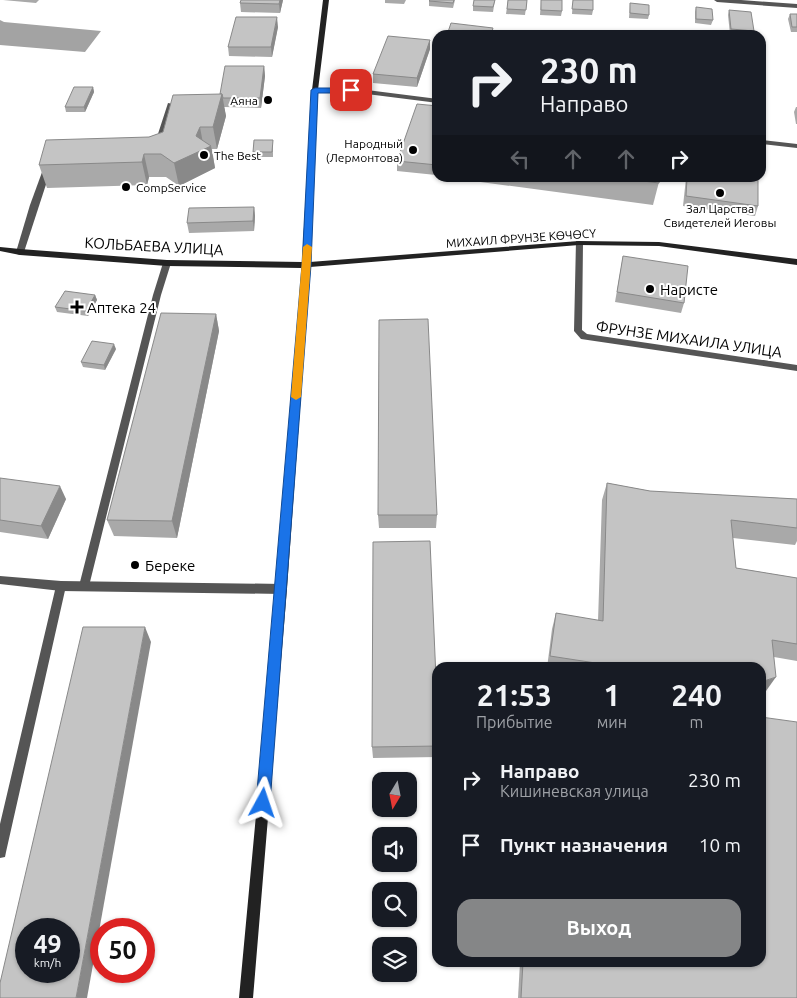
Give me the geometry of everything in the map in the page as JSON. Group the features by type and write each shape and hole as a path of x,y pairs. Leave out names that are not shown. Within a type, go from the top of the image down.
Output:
{"main road":[{"path":"246,998 282,589 306,265 315,90 326,0"},
{"name":"МИХАИЛ ФРУНЗЕ КӨЧӨСҮ","path":"306,265 579,243 659,244 797,262"},
{"name":"КОЛЬБАЕВА УЛИЦА","path":"0,249 167,263 306,265"}],"street":[{"path":"717,0 797,6"},
{"path":"315,90 351,90 432,100"},
{"path":"149,142 159,142 170,104"},
{"path":"766,143 797,146"},
{"path":"20,252 34,205 51,161"},
{"name":"ФРУНЗЕ МИХАИЛА УЛИЦА","path":"579,243 578,331 584,338 797,368"},
{"path":"84,586 156,295 167,263"},
{"path":"0,580 61,586 282,589"},
{"path":"0,852 61,586"}],"shaded area":[{"path":"0,20 4,22 101,31 85,52 0,45"}],"building":[{"path":"241,0 280,0 279,4 240,3"},
{"path":"430,0 454,0 453,3"},
{"path":"474,0 495,0 493,7 473,6"},
{"path":"508,0 527,0 526,10 507,9"},
{"path":"541,0 562,0 562,11 541,10"},
{"path":"573,0 593,0 593,10 572,9"},
{"path":"630,3 649,5 649,15 630,13"},
{"path":"696,7 712,9 713,20 696,19"},
{"path":"729,10 751,12 754,30 731,29"},
{"path":"790,14 797,14 797,27 792,27"},
{"path":"236,17 277,17 271,47 228,47"},
{"path":"451,23 493,28 492,30 449,30"},
{"path":"388,36 430,40 417,78 373,74"},
{"path":"225,66 264,66 260,98 223,98 222,94 220,94"},
{"path":"74,87 93,87 84,107 65,107"},
{"path":"222,94 213,127 200,127 196,136 211,146 174,163 161,154 144,154 142,162 39,165 46,140 149,137 163,132 173,95"},
{"path":"417,104 432,105 432,164 397,161"},
{"path":"254,140 273,140 272,152 253,152"},
{"path":"687,182 758,182 758,206 686,196"},
{"path":"254,207 253,221 187,223 189,208"},
{"name":"Наристе","path":"623,256 688,266 684,303 617,292"},
{"path":"65,291 95,295 86,311 55,307"},
{"path":"161,313 216,314 172,521 107,520"},
{"path":"428,319 437,515 378,515 379,320"},
{"path":"92,341 114,344 104,365 81,362"},
{"path":"0,478 60,486 41,526 0,520"},
{"path":"607,483 650,491 797,499 797,528 731,520 736,568 797,578 797,644 772,640 776,677 766,680 766,662 589,662 550,656 556,613 603,621"},
{"path":"430,541 435,662 432,662 432,746 372,747 373,542"},
{"path":"83,627 145,627 90,918 80,976 80,918 15,918"},
{"path":"766,718 797,722 797,998 521,998 523,967 766,967"},
{"path":"15,919 15,983 79,983 76,998 0,998 0,983"}],"slow traffic":[{"path":"296,397 307,247"}],"place":[{"name":"Аяна","path":"268,100"},
{"name":"Народный (Лермонтова)","path":"413,150"},
{"name":"The Best","path":"204,155"},
{"name":"CompService","path":"126,187"},
{"name":"Зал Царства Свидетелей Иеговы","path":"720,193"},
{"name":"Наристе","path":"650,289"},
{"name":"Аптека 24","path":"77,307"},
{"name":"Береке","path":"135,565"}],"route":[{"path":"263,803 282,589 306,265 315,90 351,90"}]}
